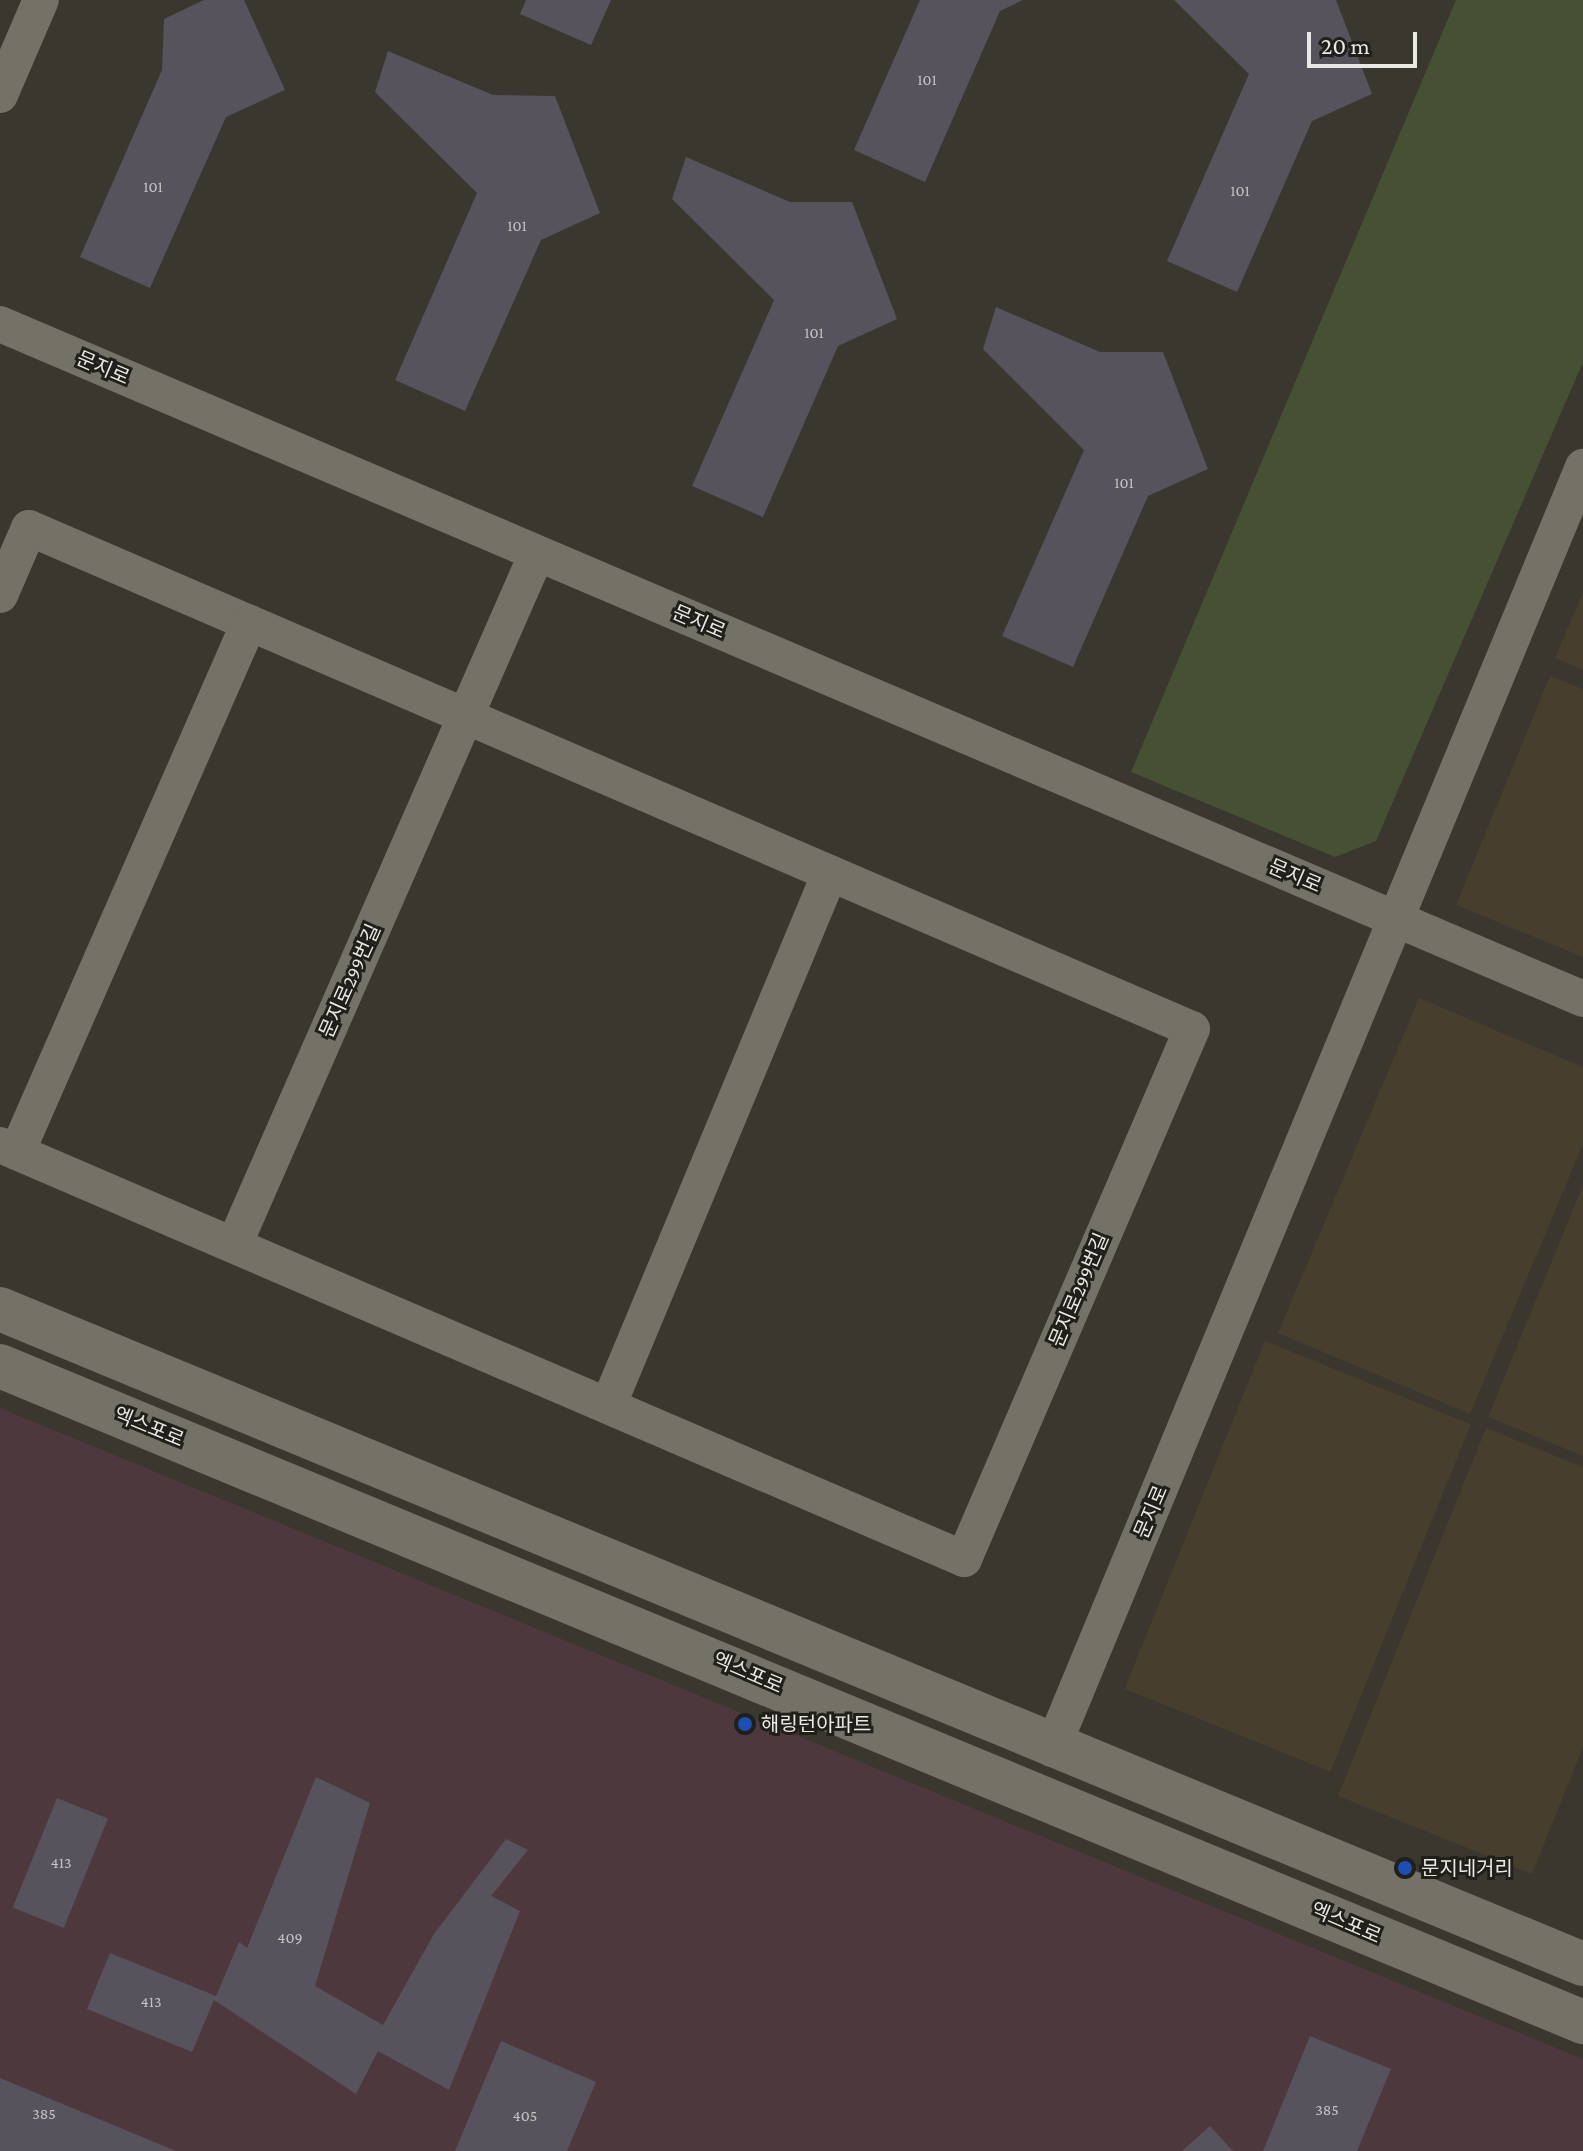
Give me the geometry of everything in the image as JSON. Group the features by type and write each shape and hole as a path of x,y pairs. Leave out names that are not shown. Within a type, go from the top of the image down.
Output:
{"main road":[{"path":"0,1309 1052,1749 1583,1964"},
{"name":"엑스포로","path":"0,1366 1583,2022"}],"street":[{"path":"0,95 41,0"},
{"name":"문지로","path":"0,324 1583,999"},
{"name":"문지로","path":"1052,1749 1398,920 1583,467"},
{"name":"문지로299번길","path":"0,595 29,528 1192,1029 964,1559 8,1148 249,623"},
{"name":"문지로299번길","path":"234,1245 537,553"},
{"path":"608,1406 830,873"}],"shaded area":[{"path":"1583,592 1583,670 1555,658"},
{"path":"1550,676 1583,689 1583,957 1456,905"},
{"path":"1419,998 1583,1067 1583,1144 1470,1414 1278,1333"},
{"path":"1583,1185 1583,1456 1488,1417"},
{"path":"1265,1341 1471,1424 1330,1772 1125,1689"},
{"path":"0,1408 1583,2059 1583,2151 0,2151"},
{"path":"1486,1428 1583,1467 1583,1747 1532,1874 1338,1796"}],"green space":[{"path":"1456,0 1583,0 1583,362 1376,841 1335,857 1131,772"}],"building":[{"path":"204,0 244,0 285,90 226,117 150,288 80,257 162,70 164,19"},
{"path":"526,0 611,0 591,45 520,14"},
{"path":"920,0 1023,0 1000,11 925,182 854,150"},
{"path":"1174,0 1336,0 1372,94 1312,121 1237,292 1167,261 1249,74"},
{"path":"388,51 493,95 555,96 600,213 541,240 465,411 395,380 477,193 375,92"},
{"path":"686,157 790,202 852,202 897,319 838,346 763,517 692,486 774,300 672,199"},
{"path":"996,307 1100,352 1163,352 1208,469 1148,496 1073,667 1002,636 1084,450 983,349"},
{"path":"316,1777 370,1803 315,1986 383,2025 434,1934 506,1839 528,1850 491,1896 520,1911 449,2090 378,2051 356,2094 214,2000 192,2052 87,2009 110,1953 216,1996 239,1942 247,1948"},
{"path":"57,1798 108,1819 64,1928 13,1907"},
{"path":"1310,2036 1391,2069 1357,2151 1263,2151"},
{"path":"501,2041 596,2082 567,2151 455,2151"},
{"path":"0,2078 176,2151 0,2151"},
{"path":"1210,2126 1233,2151 1182,2151 1192,2142"}],"place":[{"name":"해링턴아파트","path":"745,1724"},
{"name":"문지네거리","path":"1405,1868"}]}
